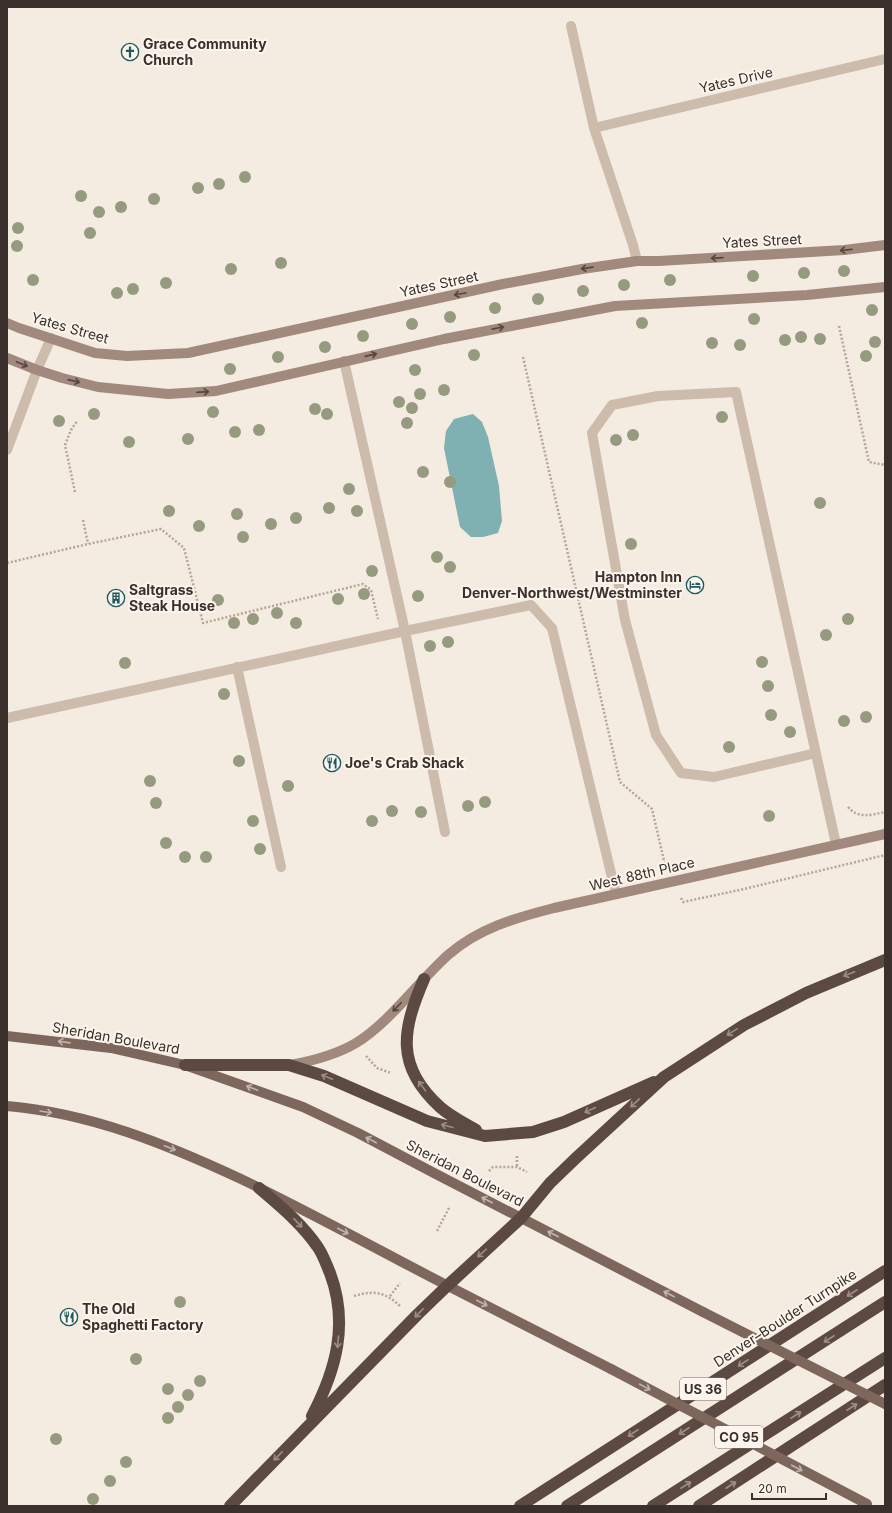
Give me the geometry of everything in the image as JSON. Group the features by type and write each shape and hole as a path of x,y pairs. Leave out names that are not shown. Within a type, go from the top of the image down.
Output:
{"highway":[{"path":"185,1065 289,1065 324,1076 428,1121 485,1136 533,1132 564,1122 664,1077 744,1025 806,993 885,960"},
{"path":"424,979 415,1000 408,1023 406,1042 411,1068 422,1086 440,1107 485,1136"},
{"path":"230,1506 447,1286 521,1218 550,1183 664,1077"},
{"path":"259,1188 292,1216 318,1246 332,1279 338,1299 339,1316 336,1355 332,1372 321,1399 306,1428"},
{"name":"Denver–Boulder Turnpike","path":"520,1506 885,1271"},
{"path":"567,1506 885,1302"},
{"path":"653,1506 885,1358"},
{"path":"699,1506 885,1385"}],"main road":[{"name":"Sheridan Boulevard","path":"7,1036 35,1038 111,1048 185,1065 303,1107 358,1133 703,1312 885,1404"},
{"path":"7,1106 73,1116 130,1132 189,1155 259,1188 447,1286"},
{"name":"CO 95","path":"447,1286 611,1369 869,1505"}],"street":[{"path":"571,26 594,128 633,245 636,261"},
{"name":"Yates Drive","path":"594,128 885,59"},
{"name":"Yates Street","path":"7,323 95,353 127,356 188,353 503,284 582,269 636,261 659,261 844,250 885,245"},
{"path":"7,358 62,378 98,387 168,394 216,391 444,339 615,306 806,295 885,286"},
{"path":"7,450 37,370 51,338"},
{"path":"344,362 405,631 445,832"},
{"path":"816,753 714,777 681,773 656,735 625,620 592,433 612,405 658,396 736,392 816,753 836,844"},
{"path":"7,718 237,667 531,605 552,628 616,894"},
{"path":"237,667 281,867"},
{"name":"West 88th Place","path":"289,1065 314,1061 356,1043 378,1025 448,955 489,928 515,918 554,908 885,834"}],"path":[{"path":"839,326 869,462 885,465"},
{"path":"523,357 620,782 652,809 663,860 683,902 885,855"},
{"path":"75,492 65,445 71,430 77,421"},
{"path":"83,520 88,544"},
{"path":"7,563 161,529 184,548 203,623 363,584 371,590 378,619"},
{"path":"846,802 848,808 856,814 868,815 885,812"},
{"path":"366,1056 377,1068 391,1073"},
{"path":"517,1156 517,1167"},
{"path":"489,1171 493,1167 517,1167 527,1172"},
{"path":"437,1231 450,1206"},
{"path":"390,1296 400,1283"},
{"path":"354,1296 368,1292 390,1296 401,1306"}],"water":[{"path":"473,414 482,422 488,437 499,486 502,521 498,533 483,537 471,537 460,527 444,448 446,431 454,419"}],"place":[{"name":"Grace Community Church","path":"130,52"},
{"name":"Hampton Inn Denver-Northwest/Westminster","path":"695,585"},
{"name":"Saltgrass Steak House","path":"116,598"},
{"name":"Joe's Crab Shack","path":"332,763"},
{"name":"The Old Spaghetti Factory","path":"69,1317"}]}
